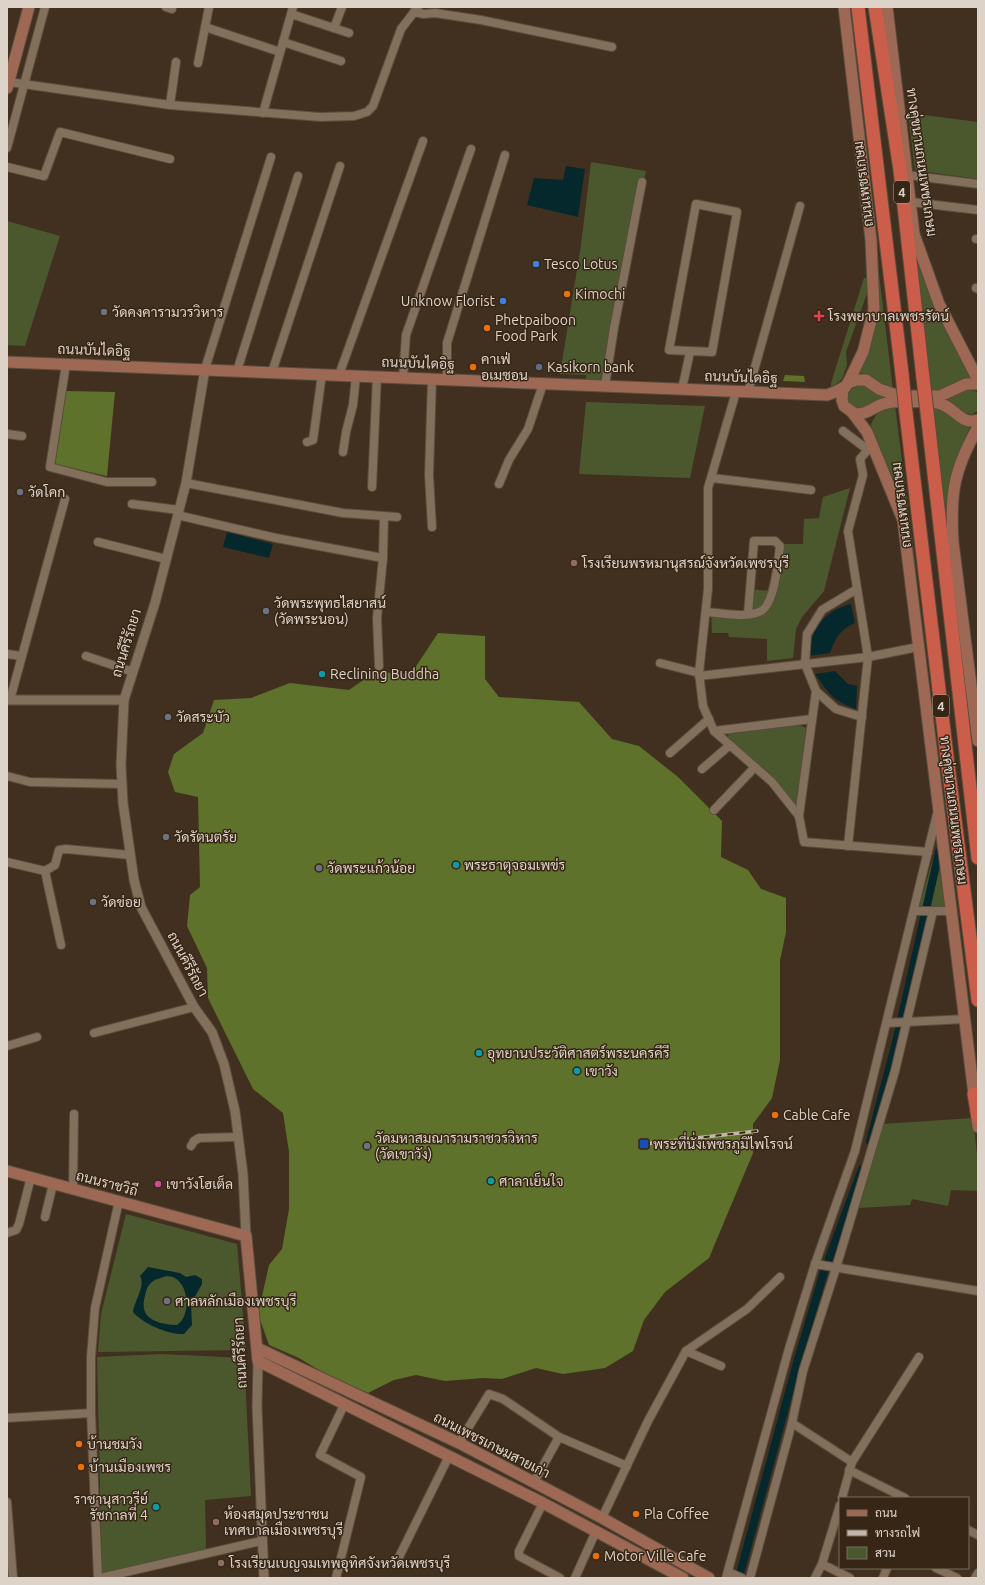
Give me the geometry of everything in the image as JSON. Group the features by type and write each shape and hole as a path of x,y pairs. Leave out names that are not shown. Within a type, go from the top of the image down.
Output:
{"highway":[{"name":"ถนนเพชรเกษม","path":"858,7 948,765 978,1000"},
{"name":"4","path":"875,7 900,170 978,858"},
{"path":"969,784 978,832"},
{"path":"974,1094 978,1117"}],"main road":[{"path":"8,85 29,7"},
{"path":"844,7 872,240 874,309 863,352 842,395 848,409"},
{"name":"ทางคู่ขนานถนนเพชรเกษม","path":"887,7 914,234 939,304 978,380"},
{"name":"ถนนบันไดอิฐ","path":"7,362 827,395 856,380 866,380 879,389 899,396 940,396 966,384 978,384"},
{"path":"827,395 836,399 848,409 858,414 867,412 887,402 938,404 948,406 963,420 969,422 978,420"},
{"name":"ทางคู่ขนานถนนเพชรเกษม","path":"848,409 867,432 870,448 903,520 978,1127"},
{"path":"978,426 966,449 955,478 951,512 953,542 976,702 978,740"},
{"name":"ถนนราชวิถี","path":"7,1171 246,1236"},
{"name":"ถนนคีรีรัถยา","path":"246,1236 258,1361"},
{"name":"ถนนเพชรเกษมสายเก่า","path":"257,1348 459,1444 534,1482 709,1578"},
{"name":"ถนนเพชรเกษมสายเก่า","path":"258,1361 596,1531 683,1578"}],"street":[{"path":"7,148 45,7"},
{"path":"198,63 209,7"},
{"path":"334,28 342,7"},
{"path":"8,85 25,84 170,105 320,117 354,116 367,112 373,106 401,29 416,9 424,14 435,13 481,20 612,47"},
{"path":"263,113 292,11 349,33"},
{"path":"205,28 280,52"},
{"path":"283,42 341,61"},
{"path":"170,105 176,62"},
{"path":"7,167 44,176 60,132 170,159"},
{"path":"338,375 423,141"},
{"path":"403,378 406,335 471,150"},
{"path":"447,379 447,343 505,155"},
{"path":"205,369 271,157"},
{"path":"272,372 340,166"},
{"path":"907,175 978,184"},
{"path":"237,371 298,176"},
{"path":"605,386 614,328 642,182"},
{"path":"910,202 978,210"},
{"path":"696,204 738,212 712,352 690,352 669,350 696,204"},
{"path":"748,392 800,206"},
{"path":"682,389 690,352"},
{"path":"66,364 50,467 107,482 152,482"},
{"name":"ถนนคีรีรัถยา","path":"205,369 186,482 166,559 124,700 121,758 122,784 130,855 134,880 141,907 194,1007 212,1032 224,1064 235,1111 243,1174 246,1236"},
{"path":"307,442 313,440 322,374"},
{"path":"344,452 346,432 353,405 356,376"},
{"path":"372,487 377,376"},
{"path":"432,379 429,474 432,527"},
{"path":"499,484 509,460 528,429 543,384"},
{"path":"736,392 708,494 708,589 699,675 703,706 714,731 772,782 799,816"},
{"path":"843,430 870,448 860,459 863,475 848,531 868,657 848,846"},
{"path":"7,434 22,436"},
{"path":"712,478 811,490"},
{"path":"186,482 343,513 397,516"},
{"path":"65,499 22,656 8,700 124,700"},
{"path":"132,504 178,512 276,538 383,558"},
{"path":"379,666 377,618 383,558 384,516"},
{"path":"706,612 748,614 760,612 766,607 772,595 780,546 775,541 754,540 748,614"},
{"path":"98,542 166,559"},
{"path":"857,589 822,610 807,634 805,664 816,691 836,709 862,717"},
{"path":"660,663 699,675 868,657 918,648"},
{"path":"7,654 22,656"},
{"path":"86,656 133,672"},
{"path":"816,691 799,816 804,842 928,852"},
{"path":"670,753 709,719"},
{"path":"714,731 812,719"},
{"path":"702,770 730,745"},
{"path":"714,810 755,767"},
{"path":"7,776 30,782 122,784"},
{"path":"742,1578 727,1575 788,1352 855,1151 916,911 938,809"},
{"path":"7,862 45,870 54,865 59,850 66,849 130,855"},
{"path":"45,870 61,944"},
{"path":"916,911 952,911"},
{"path":"750,1578 792,1423 803,1371 895,1071 932,912"},
{"path":"94,1033 194,1007"},
{"path":"887,1023 965,1019"},
{"path":"7,1046 37,1037"},
{"path":"73,1189 74,1114"},
{"path":"191,1146 194,1141 199,1138 238,1137"},
{"path":"7,1233 16,1230 19,1224 31,1177"},
{"path":"45,1217 53,1184"},
{"path":"119,1201 95,1308 91,1357 91,1413 99,1578 261,1541"},
{"path":"817,1265 978,1291"},
{"path":"602,1518 686,1351 747,1309 780,1277"},
{"path":"686,1351 721,1366"},
{"path":"842,1497 851,1466 919,1357"},
{"name":"ถนนคีรีรัถยา","path":"258,1361 257,1406 261,1541 264,1578"},
{"path":"459,1444 489,1394 503,1399 559,1437 627,1466"},
{"path":"336,1578 361,1477 320,1455 344,1405"},
{"path":"7,1418 91,1413"},
{"path":"792,1423 851,1466 903,1497"},
{"path":"534,1482 559,1437"},
{"path":"399,1557 449,1456"},
{"path":"7,1502 13,1578"},
{"path":"543,1504 535,1517 519,1551 519,1556 560,1578"},
{"path":"815,1578 838,1522"},
{"path":"969,1530 978,1535"},
{"path":"575,1578 596,1531"},
{"path":"822,1564 850,1578"},
{"path":"882,1578 886,1569"},
{"path":"938,1569 957,1578"},
{"path":"975,1578 978,1573"}],"green space":[{"path":"908,113 978,122 978,179 915,170"},
{"path":"591,162 646,171 604,382 586,380 586,375 560,374 581,245"},
{"path":"7,221 60,236 25,346 7,345"},
{"path":"909,224 972,379 963,379 952,387 932,391 928,379"},
{"path":"878,266 893,390 859,372 870,345 873,333 877,308"},
{"path":"864,278 867,278 870,285 846,352 847,365 842,379 831,388 831,383"},
{"path":"785,375 804,376 805,382 783,381"},
{"path":"858,385 865,385 887,398 863,409 855,408 851,406 848,399 851,391"},
{"path":"967,389 978,392 978,411 972,414 965,413 956,407 936,399 949,398"},
{"path":"65,391 115,392 107,476 54,464"},
{"path":"586,402 705,406 690,478 579,474"},
{"path":"895,406 918,587 907,527 871,425 877,414 887,408"},
{"path":"933,407 943,411 970,427 958,455 951,479 952,554 937,468 931,414"},
{"path":"850,488 824,591 802,617 796,629 793,658 767,661 767,639 729,637 728,633 712,633 711,608 746,611 748,589 770,591 777,544 803,544 804,519 819,518 823,497"},
{"path":"438,633 485,636 485,679 499,697 579,702 612,739 639,746 678,777 722,821 721,857 748,870 761,889 786,898 786,932 780,960 780,1060 772,1098 753,1124 753,1153 709,1258 665,1292 644,1320 633,1351 605,1368 563,1374 536,1368 502,1379 483,1378 445,1381 416,1375 394,1380 368,1393 332,1378 299,1358 269,1345 258,1314 269,1265 282,1249 289,1209 289,1152 283,1113 253,1089 208,998 207,968 187,926 190,895 200,887 198,797 175,792 168,772 174,754 203,733 214,700 251,698 290,683 349,690 375,672 411,674"},
{"path":"799,725 806,728 797,803 794,805 727,738 729,734"},
{"path":"936,849 946,910 918,910"},
{"path":"973,1118 978,1164 978,1191 951,1190 948,1206 912,1199 910,1205 859,1208 882,1124"},
{"path":"126,1214 237,1244 246,1350 98,1352 101,1314"},
{"path":"161,1354 244,1358 251,1496 205,1500 206,1550 102,1573 97,1357"}],"water":[{"path":"566,166 585,169 578,217 527,205 534,178 563,180"},
{"path":"227,532 273,544 269,558 223,547"},
{"path":"851,604 855,623 842,631 834,643 830,653 809,656 812,637 820,622 833,611"},
{"path":"835,671 848,684 857,686 856,709 842,703 832,696 815,674"},
{"path":"148,1267 180,1273 186,1277 195,1275 202,1279 202,1284 191,1304 192,1325 184,1334 171,1333 157,1328 143,1321 133,1312 142,1284 140,1276","holes":["166,1276 174,1278 180,1282 186,1297 185,1314 177,1325 151,1319 144,1310 145,1294 149,1285 155,1280"]}],"waterway":[{"path":"870,1141 897,1038 939,852"},
{"path":"741,1570 797,1363 824,1272 862,1169"}],"railway":[{"path":"644,1144 757,1131"}],"place":[{"name":"Tesco Lotus","path":"536,264"},
{"name":"Kimochi","path":"567,294"},
{"name":"Unknow Florist","path":"503,301"},
{"name":"วัดคงคารามวรวิหาร","path":"104,312"},
{"name":"โรงพยาบาลเพชรรัตน์","path":"819,316"},
{"name":"Phetpaiboon Food Park","path":"487,328"},
{"name":"คาเฟ่ อเมซอน","path":"473,367"},
{"name":"Kasikorn bank","path":"539,367"},
{"name":"วัดโคก","path":"20,492"},
{"name":"โรงเรียนพรหมานุสรณ์จังหวัดเพชรบุรี","path":"574,563"},
{"name":"วัดพระพุทธไสยาสน์ (วัดพระนอน)","path":"266,611"},
{"name":"Reclining Buddha","path":"322,674"},
{"name":"วัดสระบัว","path":"168,717"},
{"name":"วัดรัตนตรัย","path":"166,837"},
{"name":"พระธาตุจอมเพข่ร","path":"456,865"},
{"name":"วัดพระแก้วน้อย","path":"319,868"},
{"name":"วัดข่อย","path":"93,902"},
{"name":"อุทยานประวัติศาสตร์พระนครคีรี","path":"479,1053"},
{"name":"เขาวัง","path":"577,1071"},
{"name":"Cable Cafe","path":"775,1115"},
{"name":"พระที่นั่งเพชรภูมิไพโรจน์","path":"644,1144"},
{"name":"วัดมหาสมณารามราชวรวิหาร (วัดเขาวัง)","path":"367,1146"},
{"name":"ศาลาเย็นใจ","path":"491,1181"},
{"name":"เขาวังโฮเต็ล","path":"158,1184"},
{"name":"ศาลหลักเมืองเพชรบุรี","path":"167,1301"},
{"name":"บ้านชมวัง","path":"79,1444"},
{"name":"บ้านเมืองเพชร","path":"81,1467"},
{"name":"ราชานุสาวรีย์ รัชกาลที่ 4","path":"156,1507"},
{"name":"Pla Coffee","path":"636,1514"},
{"name":"ห้องสมุดประชาชน เทศบาลเมืองเพชรบุรี","path":"216,1522"},
{"name":"Motor Ville Cafe","path":"596,1556"},
{"name":"โรงเรียนเบญจมเทพอุทิศจังหวัดเพชรบุรี","path":"221,1563"}]}
